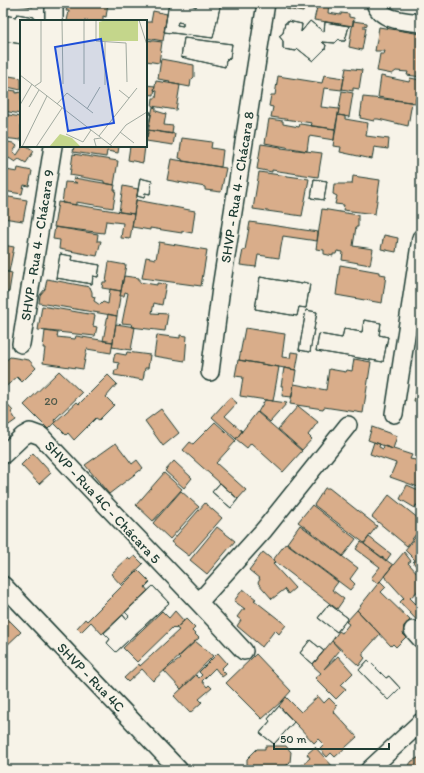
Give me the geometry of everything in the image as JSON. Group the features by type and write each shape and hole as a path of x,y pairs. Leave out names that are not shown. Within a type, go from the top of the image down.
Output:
{"street":[{"path":"54,3 54,20"},
{"name":"SHVP - Rua 4 - Chácara 8","path":"210,372 221,288 266,3"},
{"path":"375,3 378,11 384,15 399,20 421,23"},
{"name":"SHVP - Rua 4 - Chácara 9","path":"21,344 53,147"},
{"path":"394,414 421,238"},
{"path":"199,602 264,530 348,425"},
{"name":"SHVP - Rua 4C - Chácara 5","path":"3,455 23,436 30,432 42,436 110,512 199,602 244,651"},
{"name":"SHVP - Rua 4C","path":"3,585 179,770"},
{"path":"369,770 421,722"}],"building":[{"path":"9,3 34,3 33,7"},
{"path":"68,3 108,3 106,17 103,16 103,20 67,20 69,11 66,11"},
{"path":"169,3 188,3 196,7 197,3 221,3 213,38 164,32","holes":["178,22 183,23 183,26 177,25"]},
{"path":"169,3 188,3 196,7 197,3 221,3 213,38 164,32","holes":["178,22 183,23 183,26 177,25"]},
{"path":"287,3 305,3 303,12 286,9"},
{"path":"318,3 329,3 328,13 341,15 341,13 349,14 349,17 354,18 353,26 314,20"},
{"path":"153,11 167,14 163,41 147,38 147,22 151,22"},
{"path":"17,14 34,17 34,20 20,20 20,44 3,41 3,15 16,17"},
{"path":"17,14 34,17 34,20 20,20 20,44 3,41 3,15 16,17"},
{"path":"288,21 302,24 301,32 310,21 324,32 325,22 349,26 345,41 341,41 339,39 335,43 322,42 326,45 325,49 313,61 298,49 296,51 283,49 283,41 279,36 283,33 285,23 288,23"},
{"path":"288,21 302,24 301,32 310,21 324,32 325,22 349,26 345,41 341,41 339,39 335,43 322,42 326,45 325,49 313,61 298,49 296,51 283,49 283,41 279,36 283,33 285,23 288,23"},
{"path":"353,21 367,23 367,26 364,25 364,28 366,28 362,50 349,47"},
{"path":"379,27 421,34 421,77 407,75 408,72 396,71 392,74 377,71 380,54 384,54 385,51 375,51"},
{"path":"184,38 232,44 230,58 226,60 225,67 181,57"},
{"path":"184,38 232,44 230,58 226,60 225,67 181,57"},
{"path":"147,40 162,42 159,63 147,61"},
{"path":"161,59 194,65 194,77 191,80 190,87 169,83 170,81 158,79"},
{"path":"346,68 362,70 359,89 353,88 353,91 342,89"},
{"path":"3,75 20,78 20,90 3,86"},
{"path":"324,75 344,78 342,90 324,88 321,107 339,109 335,129 311,126 312,123 271,117 273,107 269,106 271,95 275,95 278,76 322,83"},
{"path":"381,76 409,82 410,78 421,80 421,99 416,98 415,103 378,97"},
{"path":"156,81 180,85 176,110 152,106 153,98 156,98 157,91 154,90"},
{"path":"147,85 155,86 154,95 147,94"},
{"path":"3,89 16,91 16,93 20,92 20,114 3,111"},
{"path":"342,91 353,93 349,117 338,115"},
{"path":"363,97 412,102 408,126 378,119 374,119 374,121 360,118"},
{"path":"153,107 156,108 156,111 166,114 164,125 173,126 172,134 148,130"},
{"path":"147,112 151,112 147,138"},
{"path":"147,112 151,112 147,138"},
{"path":"3,114 20,117 20,140 3,138"},
{"path":"338,115 345,116 345,119 368,123 366,136 389,139 388,149 374,147 372,159 340,152 341,147 333,146"},
{"path":"269,119 283,121 283,124 299,127 300,124 335,129 334,140 309,136 307,151 265,143"},
{"path":"148,130 175,134 173,145 147,141"},
{"path":"182,138 212,142 211,148 223,150 221,167 182,161 182,159 179,158"},
{"path":"3,141 13,143 17,146 13,152 17,155 22,147 28,147 34,151 26,163 19,159 15,162 9,158 5,164 3,164"},
{"path":"261,144 322,153 318,177 257,169"},
{"path":"74,147 119,147 118,153 107,151 106,157 73,152"},
{"path":"130,147 145,147 143,163 128,160"},
{"path":"73,154 118,161 114,185 104,183 104,181 70,175"},
{"path":"171,159 226,168 221,192 205,190 205,187 167,180"},
{"path":"3,168 17,172 18,168 32,171 29,186 24,185 22,194 3,191"},
{"path":"259,172 309,179 302,216 253,209"},
{"path":"353,176 380,180 375,214 343,210 344,205 335,204 337,196 333,194 334,184 352,184"},
{"path":"74,178 115,185 114,190 116,190 113,208 76,202 76,205 62,203 65,182 77,183 73,181"},
{"path":"140,178 152,181 150,194 145,193 144,198 137,196"},
{"path":"140,178 152,181 150,194 145,193 144,198 137,196"},
{"path":"314,179 327,181 324,200 311,198"},
{"path":"314,179 327,181 324,200 311,198"},
{"path":"123,186 138,189 134,214 119,212"},
{"path":"3,196 27,200 23,221 3,218"},
{"path":"136,200 195,211 192,233 132,227"},
{"path":"58,202 134,214 130,239 121,238 123,223 106,221 104,233 54,227"},
{"path":"322,209 358,215 358,227 356,227 353,246 373,249 370,265 342,260 343,252 337,251 336,254 333,254 333,256 324,254 324,250 316,249"},
{"path":"250,222 318,232 317,241 283,236 279,258 258,255 256,267 240,265 243,250 245,250"},
{"path":"55,227 98,234 97,241 101,241 97,256 59,249 60,240 53,239"},
{"path":"384,235 398,238 396,252 381,249"},
{"path":"159,242 207,250 201,286 142,278 146,257 156,259"},
{"path":"3,245 14,247 9,272 3,271"},
{"path":"60,254 72,256 71,260 100,265 98,277 93,276 92,284 56,278"},
{"path":"60,254 72,256 71,260 100,265 98,277 93,276 92,284 56,278"},
{"path":"109,262 126,265 121,291 102,288 103,282 106,282"},
{"path":"340,265 379,272 379,274 386,275 382,303 336,295"},
{"path":"3,271 12,273 9,292 3,292"},
{"path":"124,276 139,278 139,282 157,285 157,283 166,284 162,305 154,303 152,313 168,314 165,331 131,327 132,324 122,323 128,293 125,292 124,296 120,296"},
{"path":"260,277 310,284 306,308 299,307 297,316 255,309"},
{"path":"260,277 310,284 306,308 299,307 297,316 255,309"},
{"path":"47,279 90,287 92,296 95,297 94,301 100,305 103,302 108,304 110,289 121,291 117,316 39,303 40,295 45,289"},
{"path":"42,306 95,315 93,326 97,327 95,336 38,330"},
{"path":"306,310 317,312 310,352 299,350"},
{"path":"306,310 317,312 310,352 299,350"},
{"path":"108,314 117,316 113,342 103,341"},
{"path":"364,320 381,323 379,335 388,337 383,362 316,351 319,334 342,338 344,329 362,332"},
{"path":"364,320 381,323 379,335 388,337 383,362 316,351 319,334 342,338 344,329 362,332"},
{"path":"116,324 135,327 131,350 112,347"},
{"path":"245,328 285,334 282,357 290,358 291,352 299,353 296,370 239,360"},
{"path":"45,331 58,333 57,337 75,339 76,336 113,342 111,353 87,349 83,369 43,363"},
{"path":"157,335 180,338 180,335 187,336 185,361 154,356"},
{"path":"127,352 150,355 148,368 145,368 143,380 114,375 115,370 118,370 119,363 113,362 115,353 126,355"},
{"path":"10,357 29,360 36,368 22,382 17,377 3,389 3,363"},
{"path":"354,359 371,362 363,413 290,404 294,384 326,390 329,369 346,372 347,370 352,371"},
{"path":"238,360 279,367 273,401 240,396 243,377 235,376"},
{"path":"284,368 296,370 292,397 282,396 283,386 281,386"},
{"path":"420,369 421,370 421,402 414,401"},
{"path":"59,371 82,393 54,420 55,422 48,429 24,405"},
{"path":"108,375 117,384 106,397 114,405 99,420 96,418 74,440 68,433 66,435 54,423 77,402 79,404"},
{"path":"230,397 237,403 225,416 242,431 236,439 212,417"},
{"path":"265,400 287,403 270,422 258,412"},
{"path":"4,401 13,411 11,412 16,420 6,427 3,423"},
{"path":"298,406 318,422 308,435 312,439 302,450 278,429"},
{"path":"161,409 179,433 163,446 145,421"},
{"path":"257,412 302,451 283,472 251,443 247,448 236,439"},
{"path":"215,422 236,441 216,463 246,490 238,499 183,450 190,442 193,444"},
{"path":"372,427 397,436 393,449 368,440"},
{"path":"374,442 380,444 379,447 383,449 384,446 412,455 410,459 421,461 421,488 390,477 396,463 370,454"},
{"path":"116,443 132,464 137,460 143,468 109,494 85,465"},
{"path":"33,453 51,473 39,484 21,465"},
{"path":"174,461 192,478 184,488 165,471"},
{"path":"164,473 182,489 153,521 136,505"},
{"path":"220,483 238,499 231,508 212,492"},
{"path":"220,483 238,499 231,508 212,492"},
{"path":"407,485 421,491 421,507 416,505 415,508 400,499"},
{"path":"325,488 329,488 377,526 364,543 314,505"},
{"path":"181,491 199,507 170,539 153,523"},
{"path":"389,495 419,519 421,517 421,530 419,530 407,546 372,517"},
{"path":"205,503 222,518 189,556 171,542"},
{"path":"312,505 356,539 343,556 298,522"},
{"path":"300,525 358,568 350,579 355,584 350,590 287,543"},
{"path":"217,527 235,541 207,574 190,560"},
{"path":"421,530 421,572 413,562 415,560 405,550"},
{"path":"369,537 391,554 386,561 364,544"},
{"path":"361,542 393,565 378,584 371,578 380,567 356,549"},
{"path":"286,543 338,582 332,590 344,599 337,609 273,560"},
{"path":"263,552 275,562 273,564 295,588 288,594 285,589 272,599 258,583 260,579 249,570"},
{"path":"404,552 411,561 408,563 421,577 420,589 410,598 416,604 421,601 421,625 400,602 404,598 384,576"},
{"path":"135,556 143,564 121,585 111,574 128,558 130,560"},
{"path":"138,570 150,582 145,587 148,591 102,634 91,622 81,632 77,628 85,619 87,621"},
{"path":"380,581 386,587 381,592 410,620 404,626 403,634 406,637 396,647 393,644 391,646 357,610"},
{"path":"153,586 169,603 116,652 107,643 110,639 104,633 123,615 126,619 129,616 125,612"},
{"path":"153,586 169,603 116,652 107,643 110,639 104,633 123,615 126,619 129,616 125,612"},
{"path":"243,589 256,599 254,600 286,625 279,634 275,630 262,647 237,626 241,620 237,617 243,609 245,609 234,601"},
{"path":"329,604 348,618 337,632 318,618"},
{"path":"329,604 348,618 337,632 318,618"},
{"path":"357,610 380,634 363,653 365,658 359,666 332,641 339,631 342,633 349,624 346,622"},
{"path":"162,611 169,618 175,611 184,621 175,629 173,627 137,662 123,648"},
{"path":"3,614 21,632 3,649"},
{"path":"186,619 195,628 192,631 199,638 153,681 142,669 128,682 124,678 139,664 140,666 179,630 176,628"},
{"path":"310,640 324,651 313,664 300,653"},
{"path":"310,640 324,651 313,664 300,653"},
{"path":"195,641 213,656 181,689 164,671 180,659 178,657"},
{"path":"332,641 340,650 324,669 338,656 353,673 341,685 346,689 336,699 315,678 321,673 312,665"},
{"path":"218,653 227,663 221,669 226,674 222,677 215,668 202,681 207,687 209,685 212,688 199,699 202,702 190,713 174,696 196,675 199,678 202,675 199,672"},
{"path":"256,654 291,691 262,719 226,683"},
{"path":"368,660 386,678 389,676 400,688 388,700 359,670"},
{"path":"368,660 386,678 389,676 400,688 388,700 359,670"},
{"path":"318,696 324,703 329,698 337,706 333,711 357,737 335,757 331,753 327,757 320,749 324,745 318,739 314,743 279,706 286,697 301,712"},
{"path":"279,706 294,722 274,744 260,733 270,721 268,719"},
{"path":"279,706 294,722 274,744 260,733 270,721 268,719"},
{"path":"265,746 286,746 291,752 290,762 284,768 286,770 242,770 247,765 247,759 257,749 265,749"},
{"path":"315,747 335,769 291,770 296,765 299,768 310,758 307,754"},
{"path":"420,757 421,770 405,770 412,761"}]}
